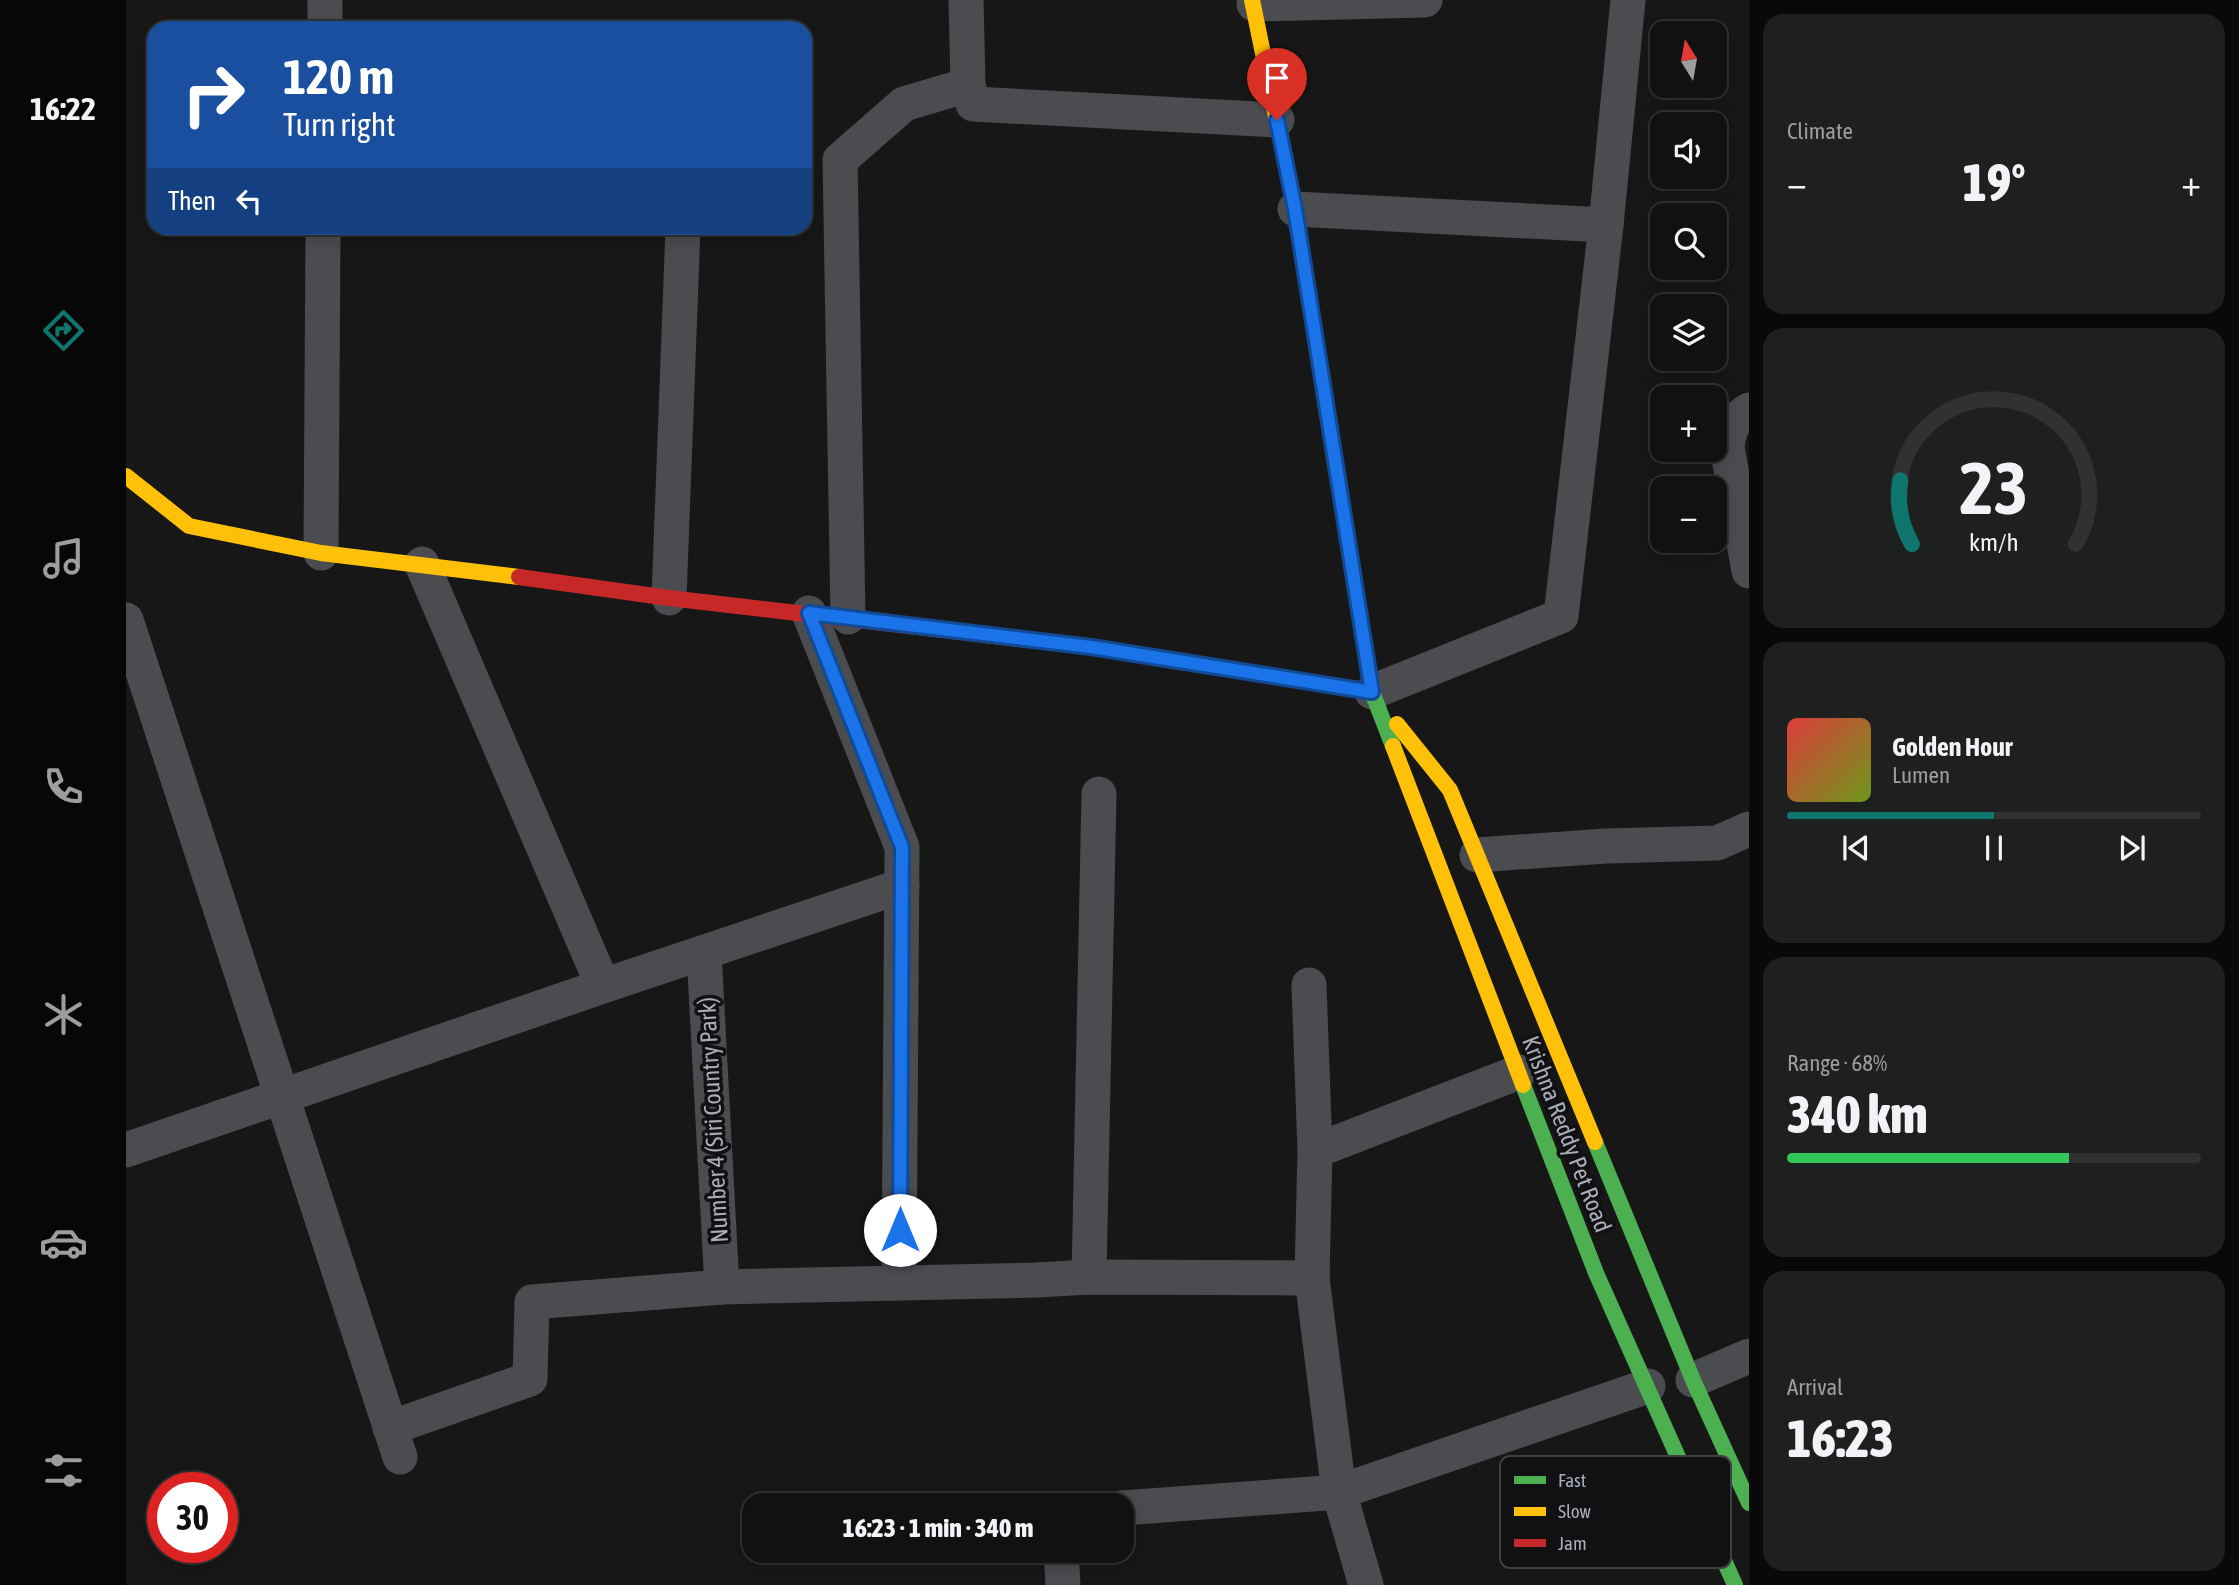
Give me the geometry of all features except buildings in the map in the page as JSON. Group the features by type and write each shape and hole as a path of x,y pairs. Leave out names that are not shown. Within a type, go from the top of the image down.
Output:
{"main road":[{"name":"Krishna Reddy Pet Road","path":"1253,2 1295,209 1372,692 1596,1272 1679,1456"},
{"path":"126,476 190,526 321,553 668,598 1091,647 1372,692"},
{"name":"Krishna Reddy Pet Road","path":"1372,692 1450,790 1693,1380 1728,1456"},
{"name":"Krishna Reddy Pet Road","path":"1731,1463 1749,1503"},
{"name":"Krishna Reddy Pet Road","path":"1728,1568 1735,1585"}],"street":[{"path":"325,0 325,21"},
{"path":"967,0 968,85 973,104 1277,120"},
{"path":"1253,2 1425,0"},
{"path":"1372,692 1561,617 1606,225 1628,0"},
{"path":"848,617 840,160 904,104 968,85"},
{"path":"1295,209 1606,225"},
{"path":"321,553 323,235"},
{"path":"668,598 683,235"},
{"path":"1749,410 1741,414 1729,429 1727,447 1749,571"},
{"path":"422,564 603,986"},
{"path":"809,613 902,847 899,1283"},
{"path":"126,620 395,1443 530,1379 532,1302 722,1287 1089,1277 1312,1278"},
{"path":"1089,1277 1099,794"},
{"path":"1476,855 1606,846 1717,843 1749,829"},
{"path":"126,1150 603,986 902,887"},
{"name":"Number 4 (Siri Country Park)","path":"704,953 722,1287"},
{"path":"1309,985 1315,1151 1312,1278 1339,1492 1366,1585"},
{"path":"1315,1151 1519,1072"},
{"path":"1693,1380 1749,1356"},
{"path":"1134,1507 1339,1492 1648,1386"},
{"path":"1062,1563 1063,1585"}],"traffic: fast":[{"path":"1329,425 1372,692 1393,746"},
{"path":"1523,1085 1596,1273 1678,1456"},
{"path":"1595,1142 1693,1380 1728,1456"},
{"path":"1731,1463 1749,1503"},
{"path":"1727,1568 1735,1585"}],"traffic: slow":[{"path":"1252,0 1295,209 1329,425"},
{"path":"126,476 189,526 321,553 519,577"},
{"path":"986,635 1091,647 1372,692"},
{"path":"1397,724 1450,790 1595,1142"},
{"path":"1393,746 1523,1085"}],"traffic: jam":[{"path":"519,577 669,598 986,635"}],"route":[{"path":"900,1230 902,847 809,613 1091,647 1372,692 1295,209 1277,120"}]}
